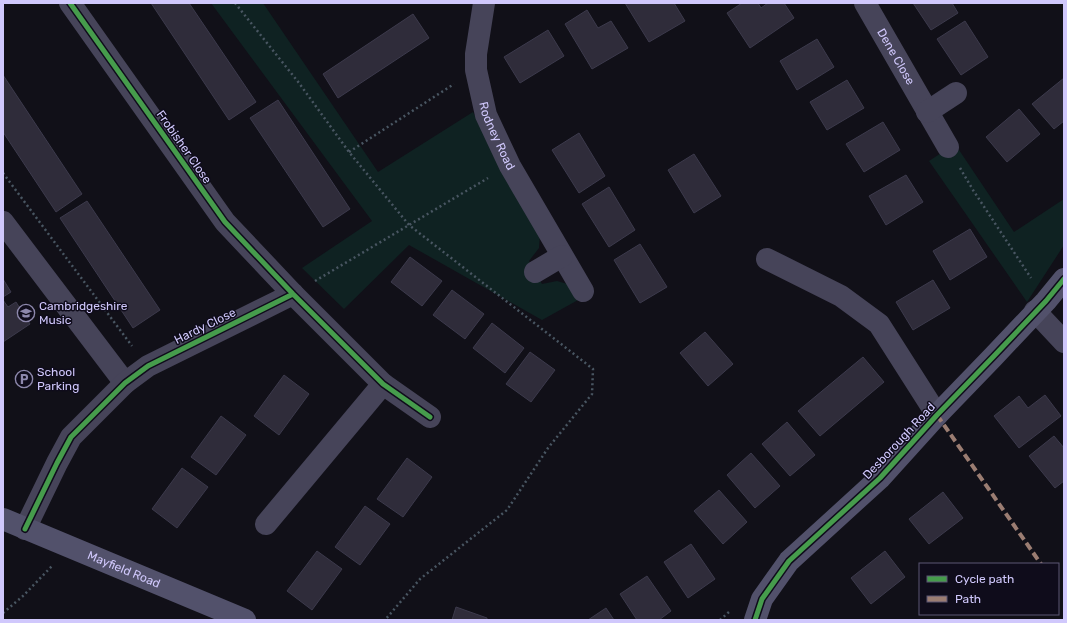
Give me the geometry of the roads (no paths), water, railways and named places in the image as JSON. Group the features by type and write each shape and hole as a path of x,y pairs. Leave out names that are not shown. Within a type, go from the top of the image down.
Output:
{"street":[{"name":"Frobisher Close","path":"70,3 225,222 293,294"},
{"name":"Rodney Road","path":"484,3 476,54 476,70 486,115 510,166 583,291"},
{"name":"Dene Close","path":"865,3 948,147"},
{"path":"927,112 956,93"},
{"path":"3,222 125,383"},
{"path":"535,272 562,256"},
{"name":"Desborough Road","path":"767,259 841,296 879,324 936,415"},
{"name":"Desborough Road","path":"754,620 762,599 789,561 880,478 936,415 993,357 1064,279"},
{"name":"Hardy Close","path":"25,529 57,463 72,436 125,383 148,366 293,294"},
{"path":"293,294 384,384 430,417"},
{"path":"1041,306 1064,342"},
{"path":"266,524 384,384"},
{"name":"Mayfield Road","path":"3,519 245,620"}],"place":[{"name":"Cambridgeshire Music","path":"26,313"},
{"name":"School Parking","path":"24,379"}]}
